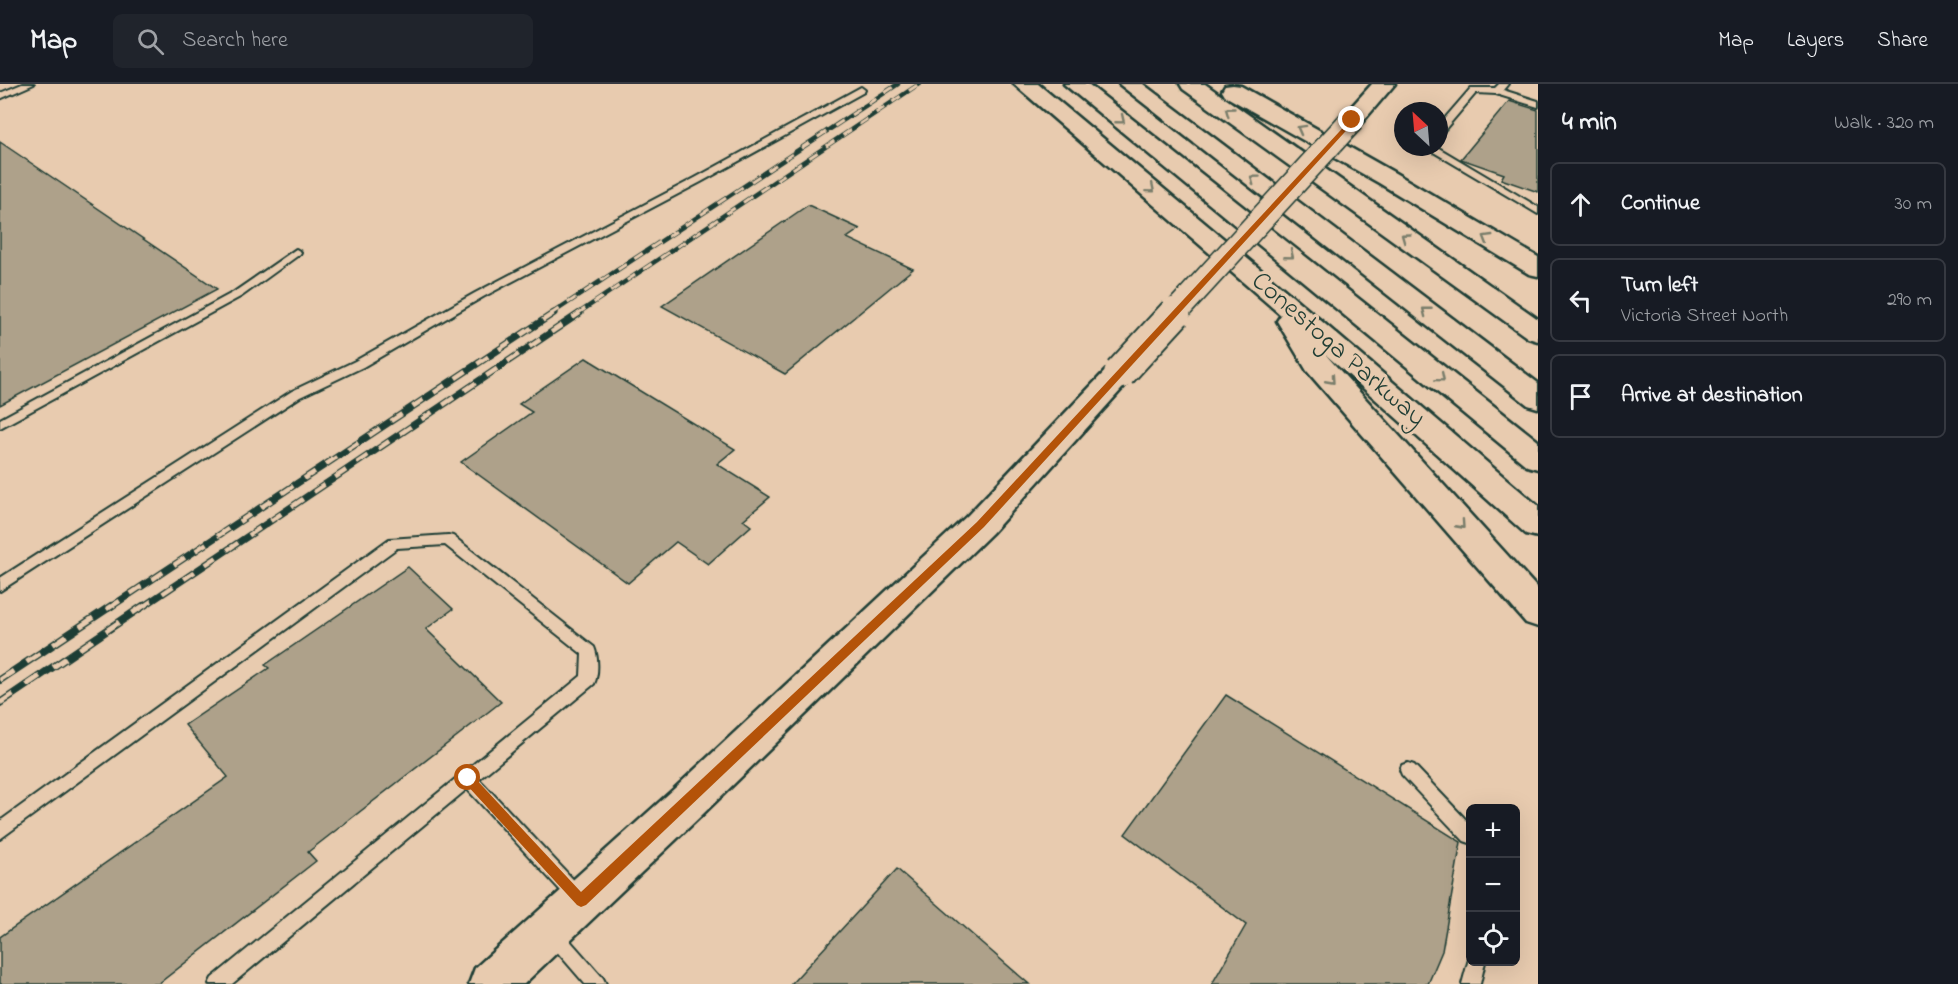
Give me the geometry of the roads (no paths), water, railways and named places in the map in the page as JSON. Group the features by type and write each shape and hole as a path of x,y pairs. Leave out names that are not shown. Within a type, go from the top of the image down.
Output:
{"main road":[{"name":"Conestoga Parkway","path":"1025,84 1276,296 1538,525"},
{"name":"Conestoga Parkway","path":"1075,84 1538,458"},
{"path":"1130,84 1538,398"},
{"path":"1191,84 1538,332"},
{"path":"1220,84 1387,178 1538,268"},
{"path":"492,984 980,524 1384,84"},
{"path":"1276,296 1317,364 1538,613"}],"lane":[{"path":"0,96 30,84"},
{"path":"1448,120 1474,90 1501,88 1538,104"},
{"path":"0,585 296,393 358,364 479,295 698,180 861,90"},
{"path":"1445,156 1538,211"},
{"path":"0,424 238,294 296,252"},
{"path":"0,831 393,543 448,540 589,651 590,679 218,984"},
{"path":"1408,770 1466,831"},
{"path":"468,778 581,901"},
{"path":"550,930 597,984"},
{"path":"1471,984 1475,966"}],"railway":[{"path":"551,314 898,84"},
{"path":"577,314 919,84"},
{"path":"109,608 554,313"},
{"path":"141,608 580,313"},
{"path":"0,680 111,606"},
{"path":"0,703 143,606"}]}
